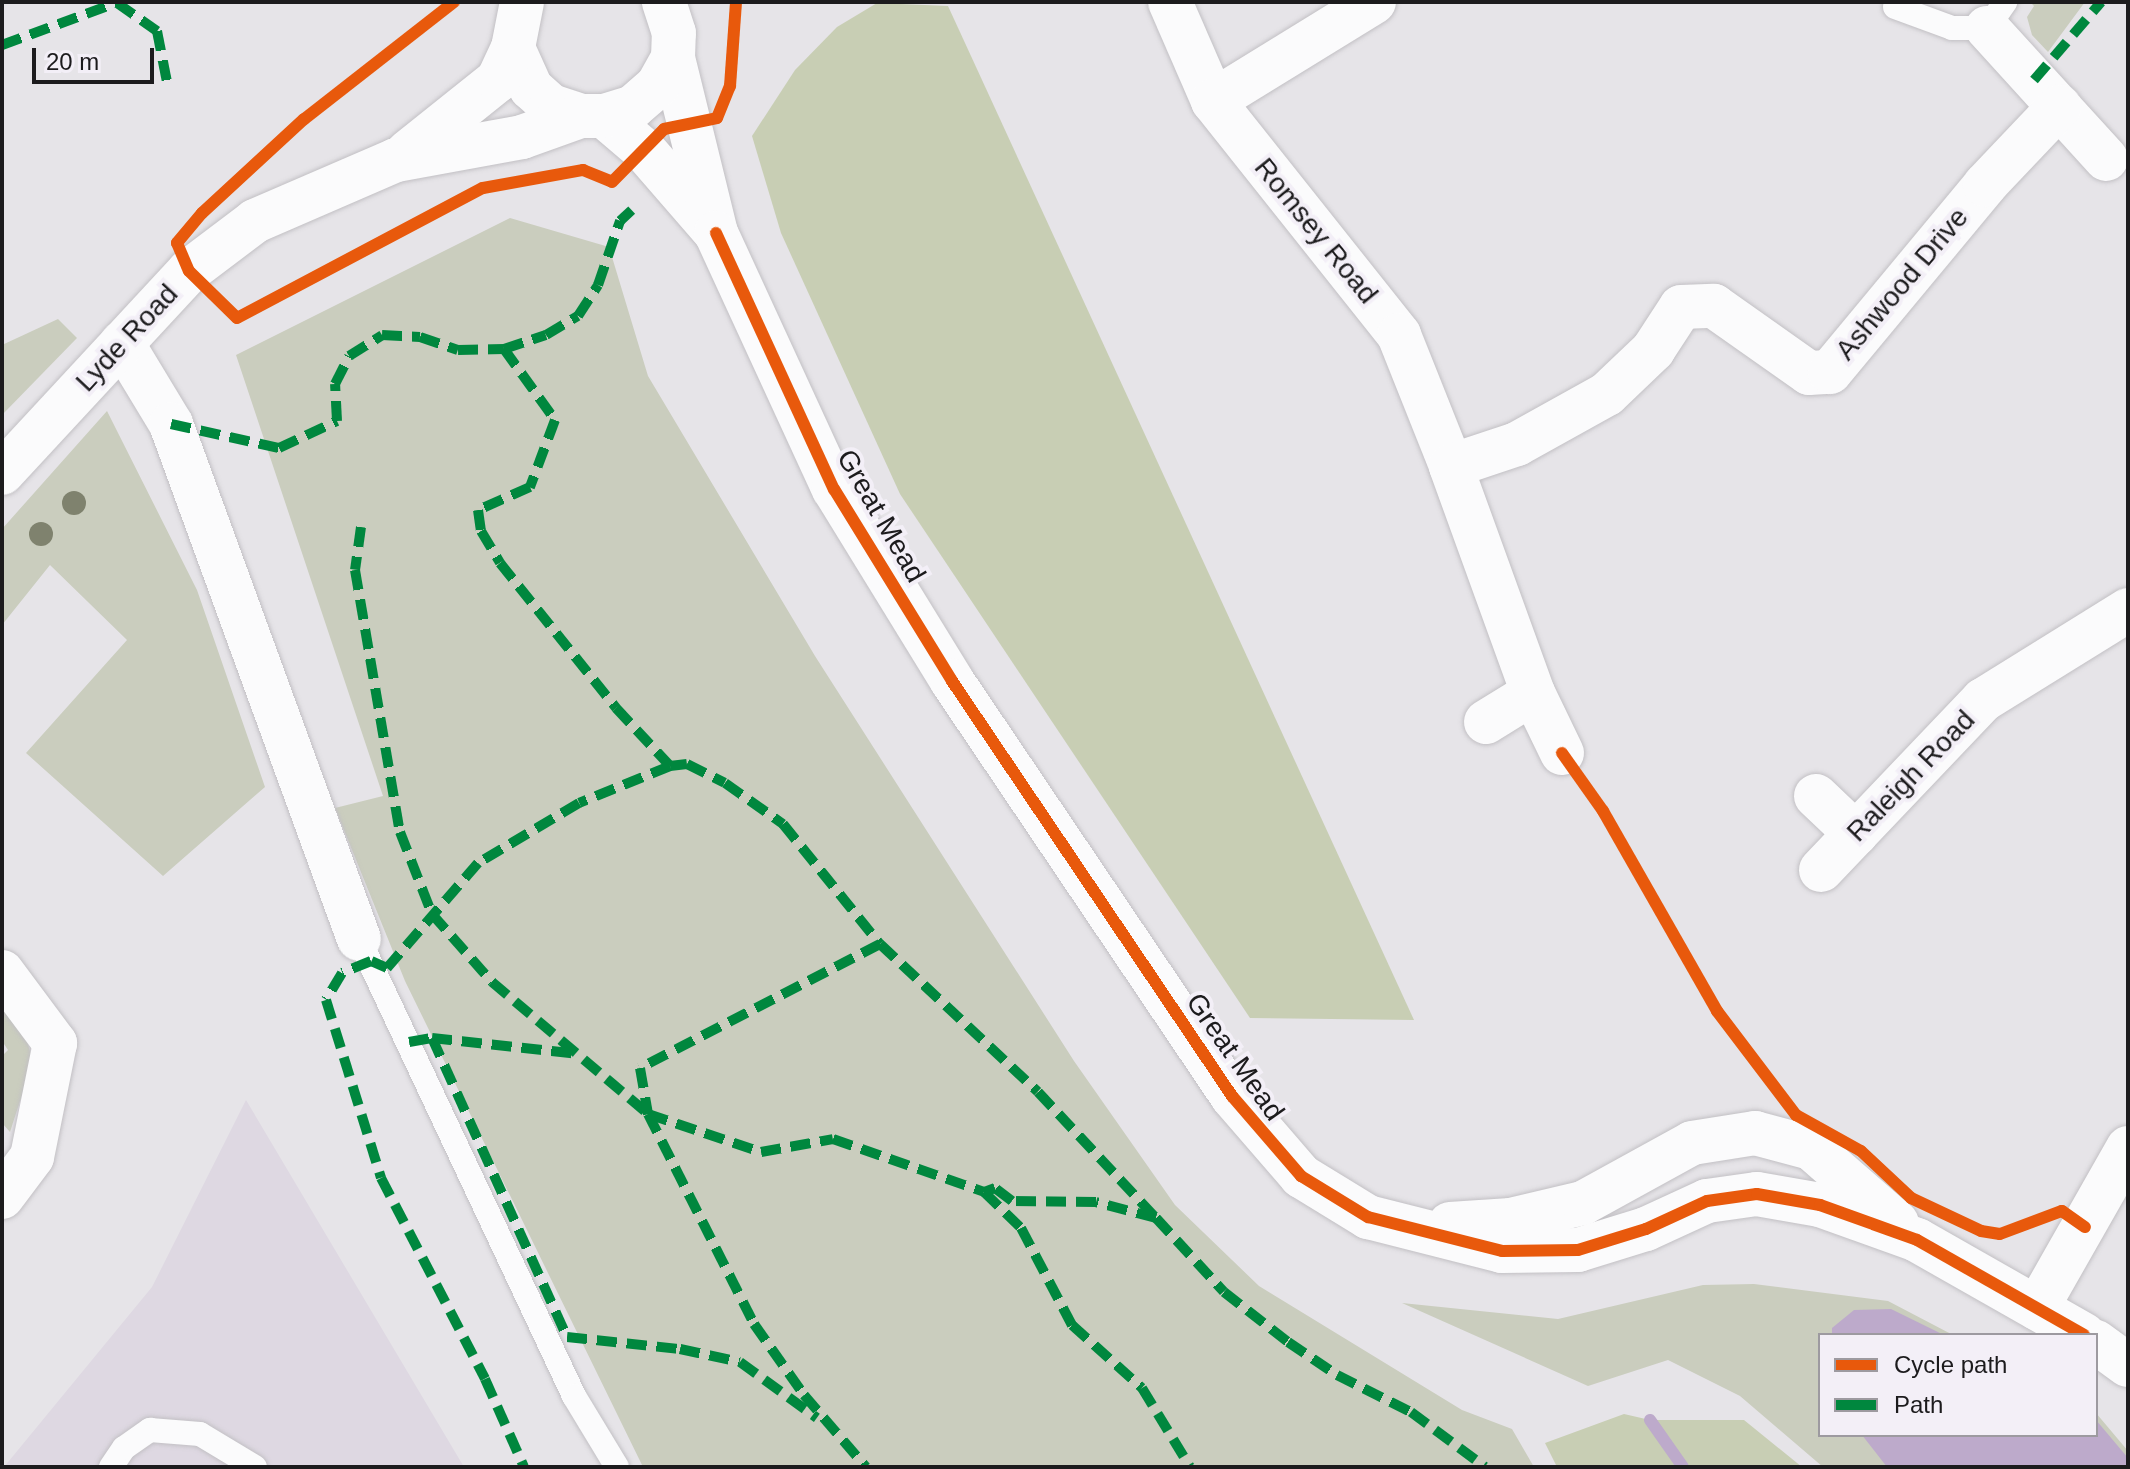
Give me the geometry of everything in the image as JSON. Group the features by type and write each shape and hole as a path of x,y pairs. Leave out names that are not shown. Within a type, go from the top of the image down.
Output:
{"street":[{"name":"Lyde Road","path":"396,160 498,80 513,48 522,2"},
{"path":"664,2 674,33 673,58"},
{"name":"Romsey Road","path":"1170,2 1213,101 1399,335 1451,466"},
{"path":"1213,101 1374,2"},
{"path":"1996,15 2059,107 2106,159"},
{"path":"513,48 531,88 551,106 593,116"},
{"name":"Lyde Road","path":"2,473 189,271 255,221 396,160 522,137 633,107 658,85 673,58"},
{"name":"Great Mead","path":"673,58 716,233 834,489 952,681 1188,1034 1266,1143 1301,1176 1333,1200 1405,1227 1502,1251 1578,1250 1646,1229 1707,1201 1757,1194 1820,1205 1917,1240 2081,1333"},
{"name":"Ashwood Drive","path":"1451,466 1517,444 1607,394 1653,350 1681,307 1714,306 1809,373 1830,372 1985,185 2059,107"},
{"name":"Great Mead","path":"593,116 675,184 716,233"},
{"path":"122,343 171,424 359,939"},
{"path":"1451,466 1533,693 1562,753"},
{"name":"Raleigh Road","path":"1821,870 1983,700 2128,610"},
{"path":"1486,722 1533,693"},
{"path":"1816,796 1856,834"},
{"path":"2,972 55,1043 32,1157 2,1197"},
{"name":"Great Mead","path":"1405,1227 1511,1220 1583,1203 1692,1143 1755,1133 1811,1148 1917,1240"},
{"path":"2037,1308 2128,1148"},
{"path":"2098,1343 2128,1365"}],"lane":[{"path":"1895,7 1952,28 1996,15"},
{"path":"359,939 574,1396 617,1467"},
{"path":"111,1467 124,1448 150,1430 200,1434 255,1467"}],"shaded area":[{"path":"246,1100 464,1467 4,1467 152,1287"},
{"path":"1891,1309 1940,1333 1832,1333 1832,1328 1854,1310"},
{"path":"2098,1422 2128,1458 2128,1467 1887,1467 1864,1437 2098,1437"}],"green space":[{"path":"2030,2 2085,2 2048,52 2032,35 2027,17 2034,6"},
{"path":"877,3 948,6 1414,1020 1250,1018 900,494 781,233 752,136 795,70 837,27"},
{"path":"510,218 609,247 648,376 815,656 1074,1061 1175,1205 1259,1286 1462,1410 1512,1429 1534,1467 643,1467 405,981 335,808 383,796 236,355"},
{"path":"58,319 77,338 2,415 2,345"},
{"path":"107,411 197,590 265,787 163,876 26,753 127,640 50,565 2,625 2,529"},
{"path":"2,992 20,1018 33,1061 10,1132 2,1123 2,1056 8,1050 2,1041"},
{"path":"1754,1284 1888,1301 1949,1333 1818,1333 1818,1437 2098,1437 2098,1415 2128,1451 2128,1467 1823,1467 1740,1396 1668,1360 1588,1386 1402,1303 1558,1319 1703,1285"},
{"path":"1624,1414 1650,1420 1744,1420 1802,1467 1557,1467 1545,1443"}],"waterway":[{"path":"1650,1420 1683,1467"}],"marked path":[{"path":"2,45 118,2"},
{"path":"2034,80 2101,2"},
{"path":"117,3 157,31 168,87"},
{"path":"171,424 279,448 337,421 335,384 349,356 382,335 420,337 458,350 504,349 546,335 578,316 598,285 620,221 632,210"},
{"path":"504,349 555,420 530,487 478,510 481,531 500,563 616,708 670,766 579,803 478,863 387,968 371,961 342,973 326,1000 381,1178 485,1379 524,1467"},
{"path":"361,527 355,570 400,832 432,914 492,982 648,1114 761,1152 833,1139 984,1192 1021,1228 1072,1325 1142,1388 1190,1467"},
{"path":"670,766 687,764 725,783 783,824 880,944 640,1068 648,1114 754,1324 804,1395 866,1467"},
{"path":"880,944 1038,1092 1156,1218 1096,1202 1012,1201 995,1188 984,1192"},
{"path":"432,1038 567,1337 680,1349 740,1362 817,1418"},
{"path":"409,1042 432,1038 579,1054"},
{"path":"1156,1218 1224,1292 1288,1342 1337,1375 1411,1412 1485,1467"}],"cycle path":[{"path":"454,2 304,119 202,213 177,243 189,271 237,318 483,188 583,170 612,182 664,129 717,118 730,86 736,2"},
{"path":"716,233 834,489 952,681 1232,1096 1301,1176 1368,1217 1502,1251 1578,1250 1646,1229 1707,1201 1757,1194 1820,1205 1917,1240 2080,1333"},
{"path":"1562,753 1603,811 1717,1011 1796,1115 1861,1151 1911,1198 1981,1231 2000,1234 2062,1211 2085,1227"}]}
